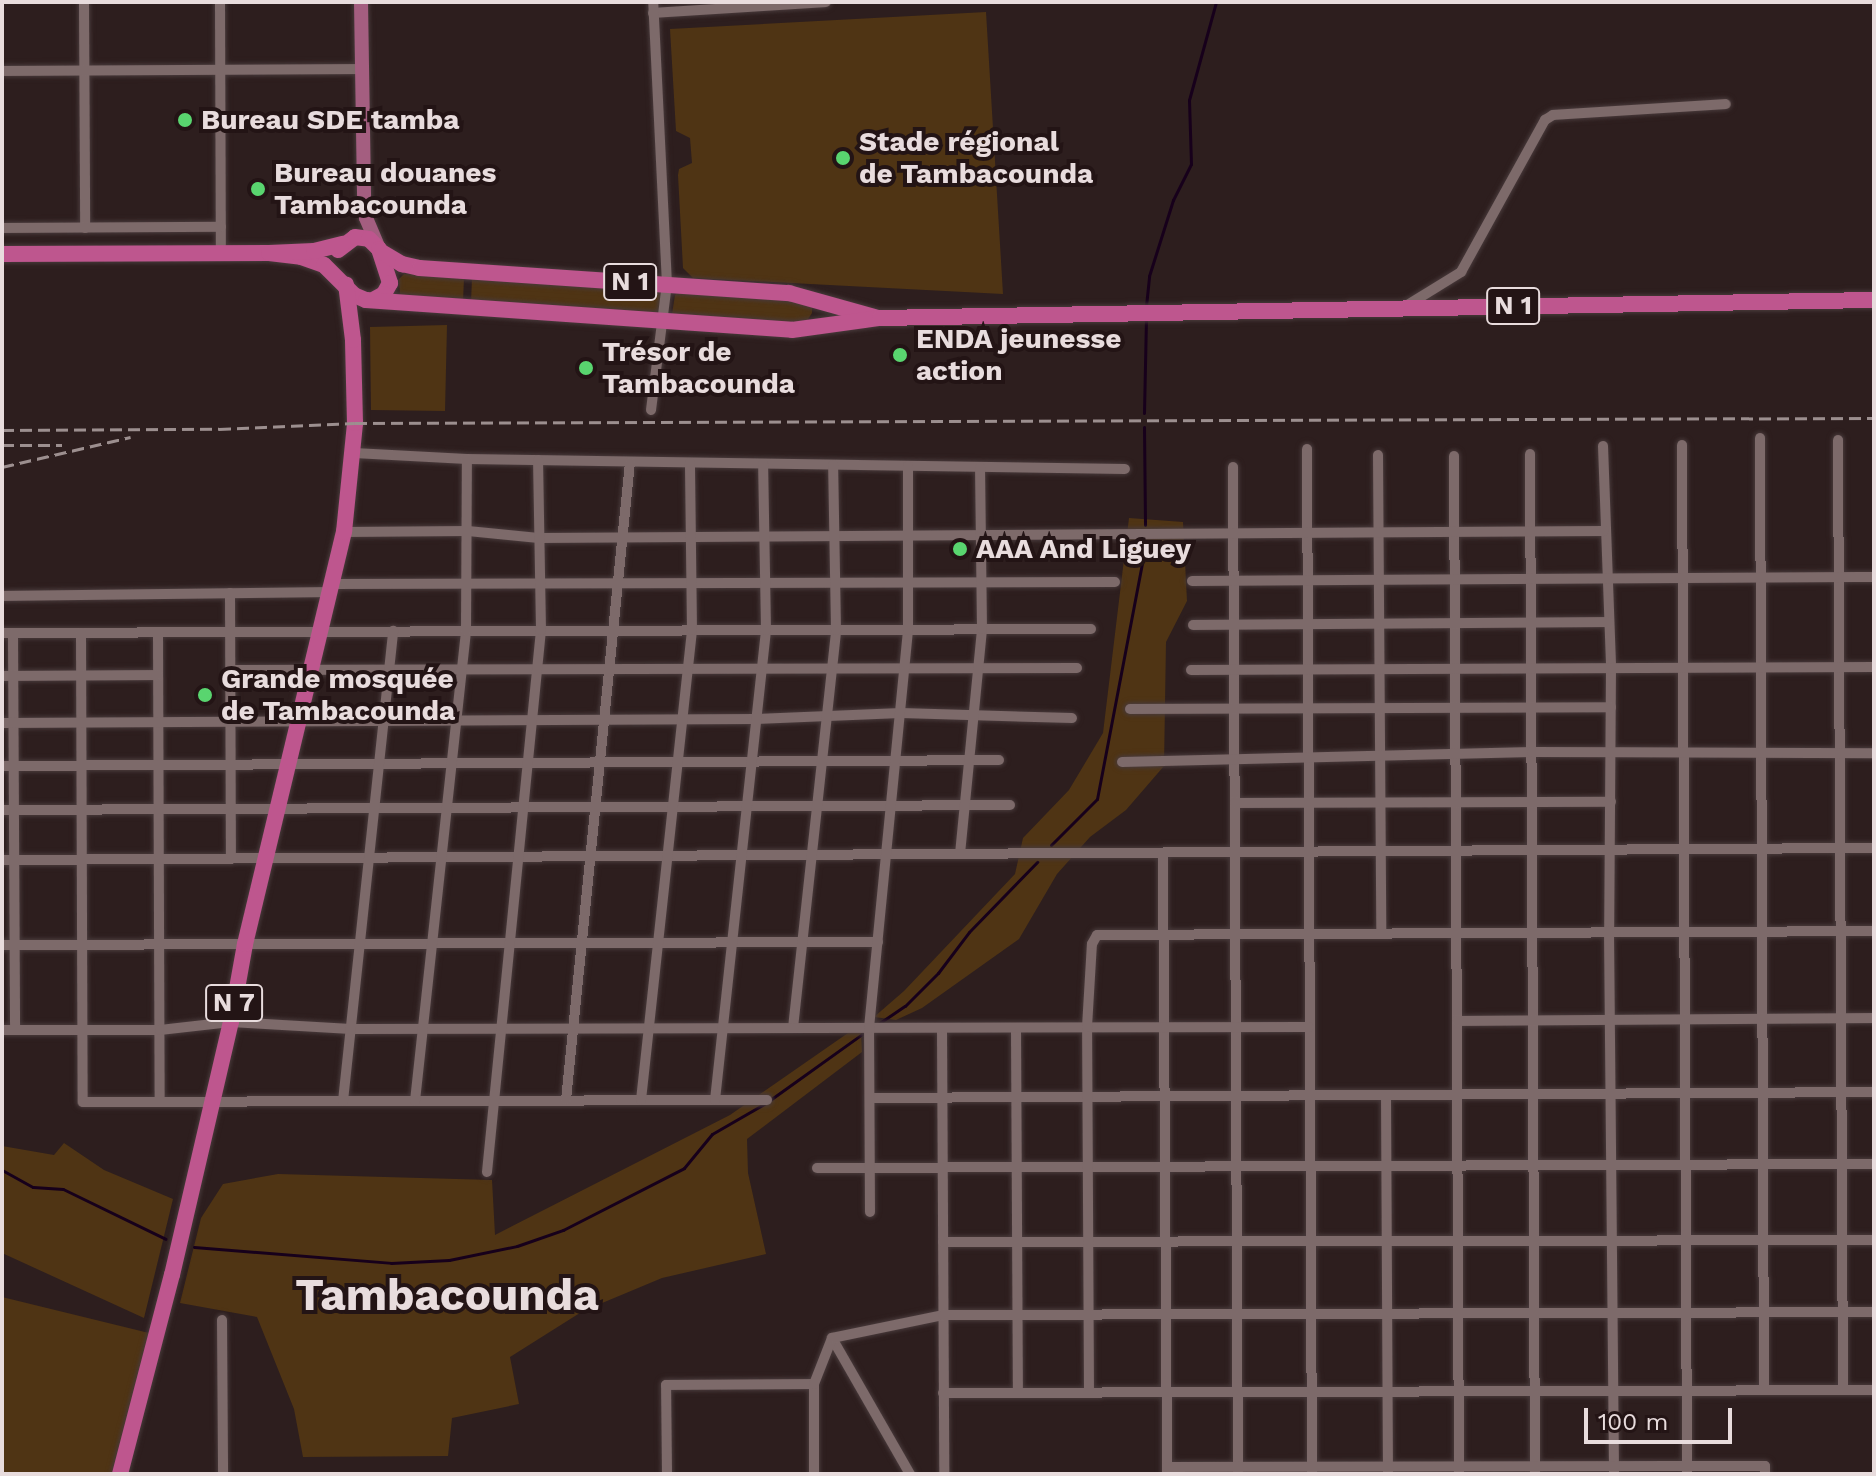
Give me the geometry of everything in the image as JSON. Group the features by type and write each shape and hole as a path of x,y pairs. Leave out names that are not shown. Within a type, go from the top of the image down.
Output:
{"highway":[{"path":"2,254 269,253 314,251 369,239 380,250 390,283 384,294 374,300 359,298 345,283 315,261 269,253"},
{"path":"345,283 336,263 346,242"},
{"name":"N 1","path":"380,250 402,264 420,268 803,295 880,318"},
{"name":"N 7","path":"120,1474 172,1275 231,1022 245,944 344,532 354,453 353,340 345,283"},
{"name":"N 1","path":"374,300 802,331 880,318 1874,300"},
{"name":"N 7","path":"353,340 374,300"}],"main road":[{"path":"361,2 364,199 366,218 380,250"},
{"path":"346,242 357,228 364,199"}],"street":[{"path":"84,2 85,228"},
{"path":"220,2 221,254"},
{"path":"651,410 665,321 667,284 653,7 826,2"},
{"path":"2,71 363,69"},
{"path":"1404,307 1461,272 1545,120 1553,115 1726,104"},
{"path":"2,228 221,227"},
{"path":"1760,438 1764,1390"},
{"path":"1838,440 1843,1390"},
{"path":"1682,445 1687,1470"},
{"path":"1603,446 1611,667 1609,931 1613,1093 1614,1470"},
{"path":"1307,449 1312,1470"},
{"path":"354,453 467,459 1125,469"},
{"path":"1530,454 1535,1470"},
{"path":"1378,455 1381,934"},
{"path":"1454,456 1459,1470"},
{"path":"415,1101 466,631 467,459"},
{"path":"487,1172 541,630 538,460"},
{"path":"566,1100 630,462"},
{"path":"641,1100 692,630 690,463"},
{"path":"715,1100 766,630 763,464"},
{"path":"793,1028 836,630 833,465"},
{"path":"870,1212 869,1028 908,630 908,466"},
{"path":"960,854 982,629 980,467"},
{"path":"1233,467 1238,1471"},
{"path":"344,532 468,531 539,538 1604,531"},
{"path":"1192,581 1874,577"},
{"path":"2,596 230,593 467,584 1115,582"},
{"path":"230,593 231,859"},
{"path":"1193,625 1608,622"},
{"path":"15,1030 14,945 8,860 7,633 1091,629"},
{"path":"343,1101 393,631"},
{"path":"158,632 160,1102"},
{"path":"81,633 83,1102 767,1100"},
{"path":"1191,670 1761,665 1874,667"},
{"path":"230,670 1077,668"},
{"path":"8,676 158,675"},
{"path":"1130,709 1611,707"},
{"path":"8,723 682,720 901,713 1072,718"},
{"path":"1122,762 1532,752 1874,753"},
{"path":"8,766 999,760"},
{"path":"1235,803 1611,802"},
{"path":"8,810 1010,805"},
{"path":"8,860 1874,848"},
{"path":"1163,853 1167,1471 1687,1470 1765,1466 1765,1474"},
{"path":"1089,1392 1087,1027 1092,944 1097,935 1874,931"},
{"path":"2,945 878,942"},
{"path":"1457,1021 1874,1018"},
{"path":"2,1030 160,1030 231,1022 351,1029 1309,1027"},
{"path":"942,1028 944,1474"},
{"path":"1016,1028 1018,1392"},
{"path":"870,1098 1874,1092"},
{"path":"1386,1095 1388,1470"},
{"path":"817,1168 1874,1164"},
{"path":"943,1242 1874,1240"},
{"path":"832,1338 943,1315 1874,1312"},
{"path":"222,1320 223,1474"},
{"path":"814,1474 814,1384 832,1338"},
{"path":"832,1338 910,1474"},
{"path":"667,1474 666,1385 814,1384"},
{"path":"943,1393 1874,1390"}],"shaded area":[{"name":"Stade régional de Tambacounda","path":"986,12 1003,294 693,278 683,268 678,175 679,169 692,163 690,138 676,131 670,29"},
{"path":"404,274 464,277 463,302 400,296 399,279"},
{"path":"472,278 664,290 659,316 471,303"},
{"path":"681,290 797,297 812,308 812,313 805,324 672,314 675,295"},
{"path":"447,325 445,411 371,410 370,327"},
{"path":"1129,518 1183,522 1187,601 1166,642 1164,766 1126,810 1090,837 1057,874 1019,939 922,1008 896,1020 874,1017 904,991 1015,874 1023,838 1069,790 1103,733"},
{"path":"861,1029 862,1052 747,1139 748,1173 766,1254 662,1278 583,1311 510,1357 519,1404 452,1418 448,1456 303,1457 294,1409 257,1317 180,1303 201,1218 223,1184 278,1174 492,1180 495,1235 730,1115 848,1033"},
{"path":"64,1143 104,1170 173,1199 144,1318 2,1253 2,1146 54,1155"},
{"path":"2,1297 149,1333 115,1474 2,1474"}],"waterway":[{"path":"1146,306 1149,276 1173,200 1191,164 1189,100 1216,2"},
{"path":"1144,413 1146,318"},
{"path":"1144,427 1145,525"},
{"path":"1051,845 1097,799 1146,541"},
{"path":"878,1024 905,1006 938,973 969,932 1037,862"},
{"path":"770,1100 865,1032"},
{"path":"194,1247 391,1263 449,1260 517,1246 563,1230 684,1168 712,1134 764,1104"},
{"path":"2,1170 33,1187 63,1189 166,1239"}],"railway":[{"path":"2,430 219,429 355,423 1874,418"},
{"path":"2,467 131,437"},
{"path":"2,445 62,445"}],"place":[{"name":"Bureau SDE tamba","path":"185,120"},
{"name":"Stade régional de Tambacounda","path":"843,158"},
{"name":"Bureau douanes Tambacounda","path":"258,189"},
{"name":"ENDA jeunesse action","path":"900,355"},
{"name":"Trésor de Tambacounda","path":"586,368"},
{"name":"AAA And Liguey","path":"960,549"},
{"name":"Grande mosquée de Tambacounda","path":"205,695"}],"district":[{"name":"Tambacounda","path":"447,1295"}]}
